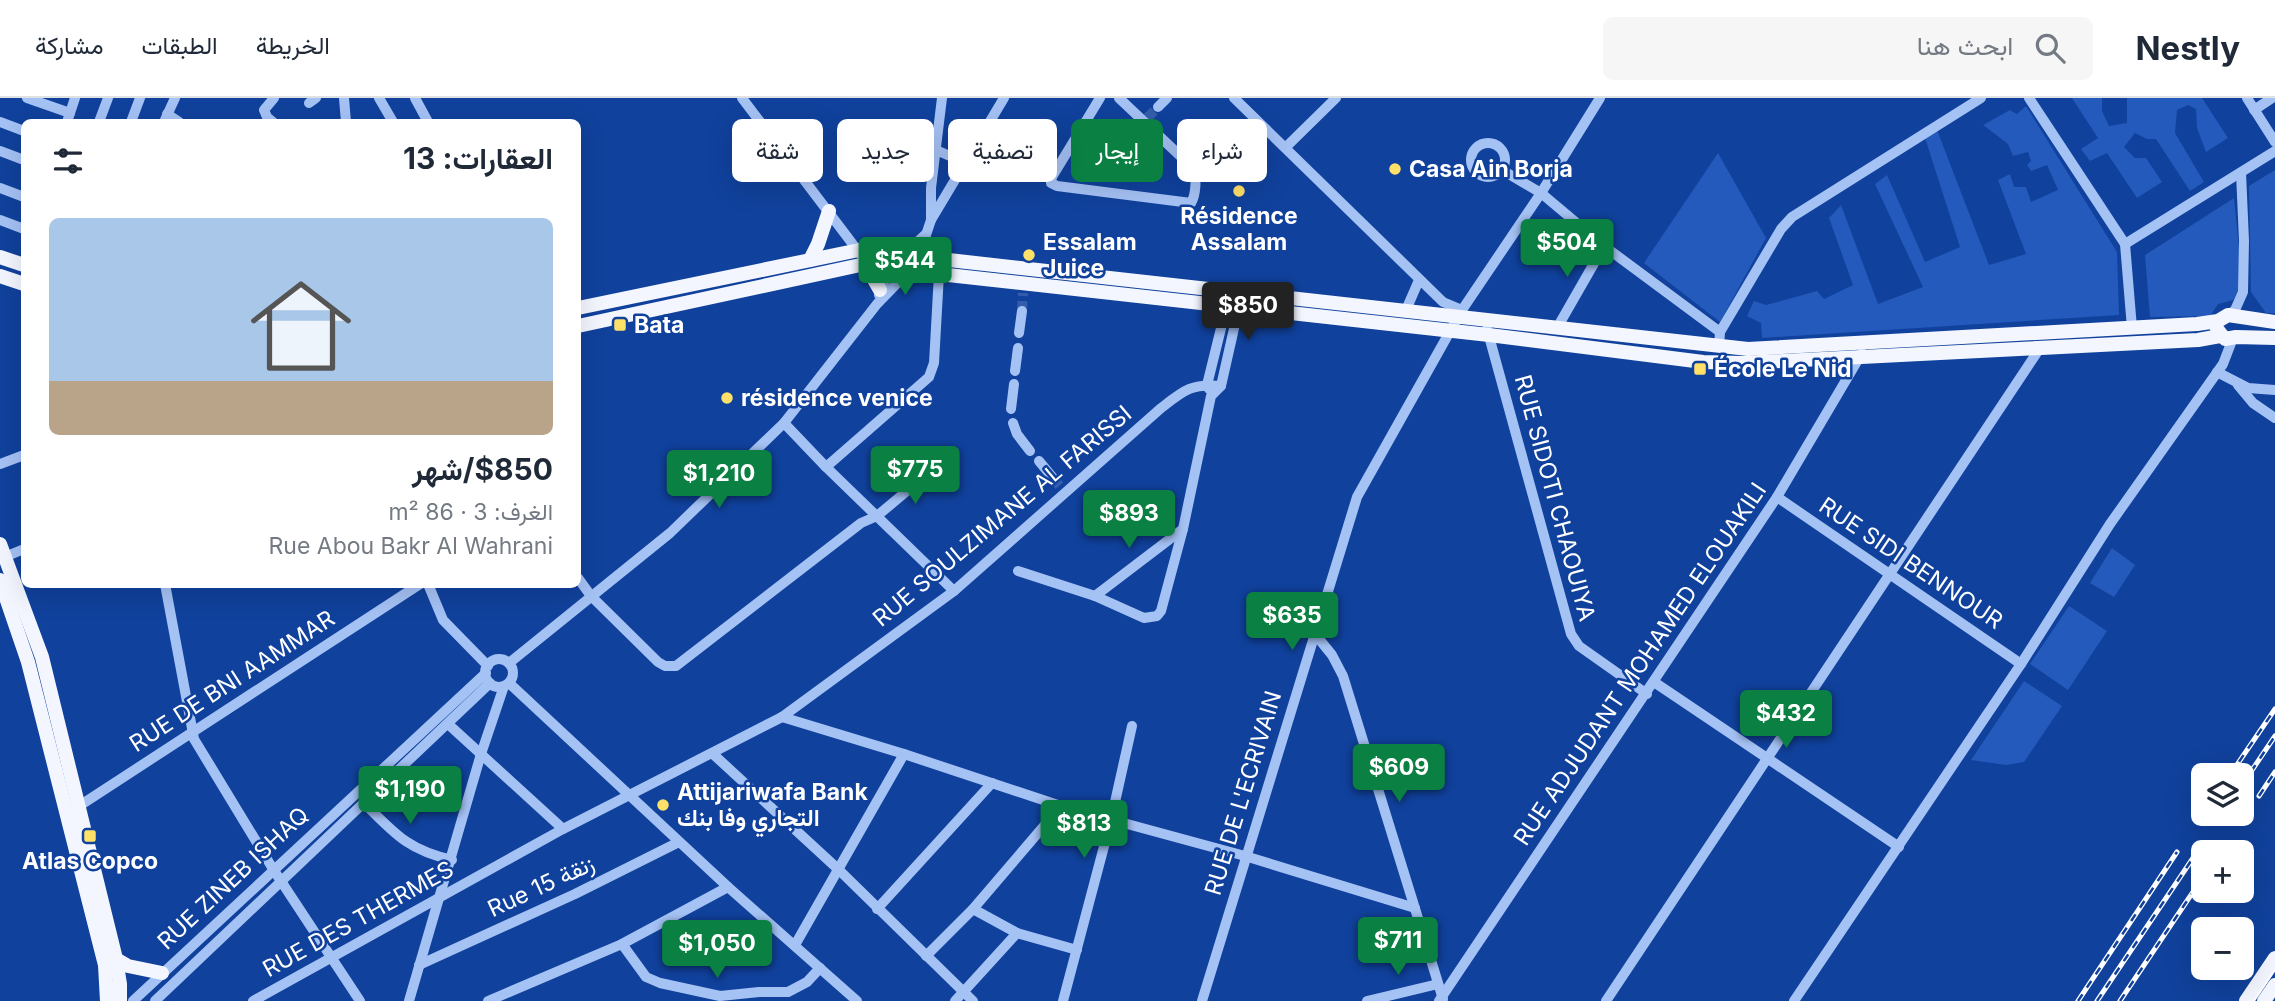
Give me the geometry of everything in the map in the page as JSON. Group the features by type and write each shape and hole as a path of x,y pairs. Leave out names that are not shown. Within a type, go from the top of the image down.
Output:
{"main road":[{"path":"810,260 829,211"},
{"path":"581,307 859,250 902,254 939,274 1024,288 1233,307 1703,362 1742,363 1863,350 2132,328 2227,328 2275,338"},
{"path":"0,257 21,264"},
{"path":"581,325 865,264 915,262 1236,291 1406,310 1461,313 1483,320 1719,347 1863,350 2040,348 2198,340 2253,320 2275,322"},
{"path":"865,264 878,297"},
{"path":"0,275 21,283"},
{"path":"2,554 42,657 58,750 116,959 120,1001"},
{"path":"0,580 58,750"},
{"path":"73,810 105,965 107,1001"},
{"path":"2246,1001 2275,958"},
{"path":"116,959 128,966 162,972"},
{"path":"2264,1001 2275,985"}],"street":[{"path":"27,98 68,118 75,98"},
{"path":"100,119 108,98"},
{"path":"132,119 140,98"},
{"path":"165,118 175,98"},
{"path":"269,119 264,110 274,98"},
{"path":"344,98 346,119"},
{"path":"379,98 391,119"},
{"path":"415,98 426,119"},
{"path":"742,98 859,250 865,264"},
{"path":"931,220 931,188 942,98"},
{"path":"991,119 1004,98"},
{"path":"1100,98 1052,177 1051,183 1054,186 1191,203 1194,199 1193,168 1145,119 1119,98"},
{"path":"1158,107 1167,98"},
{"path":"1234,98 1419,280 1443,302 1461,313"},
{"name":"RUE DE L'ECRIVAIN","path":"1202,1001 1362,484 1449,332 1600,98"},
{"path":"1719,347 1720,332 1781,229 1792,218 1980,98"},
{"path":"2029,98 2125,244 2132,328"},
{"path":"2246,98 2275,142"},
{"path":"2254,110 2272,98"},
{"path":"1286,147 1334,99"},
{"path":"0,122 21,130"},
{"path":"936,150 948,155"},
{"path":"0,151 21,159"},
{"path":"2125,244 2275,151"},
{"path":"1502,170 1541,193 1604,246 1720,332"},
{"path":"1794,1001 2021,664 2110,524 2220,368 2227,328 2243,292 2241,173"},
{"path":"509,663 693,513 784,423 878,297 915,262 931,220 954,182"},
{"path":"0,188 21,196"},
{"path":"0,220 21,228"},
{"path":"878,297 892,265 926,234"},
{"path":"1557,328 1604,246"},
{"path":"826,467 929,377 934,363 939,274"},
{"path":"1406,310 1419,280"},
{"path":"1018,570 1095,596 1144,618 1157,616 1161,611 1183,529 1209,390 1236,291"},
{"name":"RUE SOULZIMANE AL FARISSI","path":"631,795 782,718 954,591 1064,491 1185,390 1195,385 1209,390 1221,386 1233,307"},
{"path":"1019,333 1021,311"},
{"name":"RUE SIDOTI CHAOUIYA","path":"1483,320 1571,634 1579,646 1647,694"},
{"path":"1015,371 1018,348"},
{"path":"1606,1001 2040,348"},
{"name":"RUE ADJUDANT MOHAMED ELOUAKILI","path":"1441,1000 1777,497 1863,350"},
{"path":"2220,368 2263,412 2275,418"},
{"path":"2236,383 2248,388 2275,390"},
{"path":"1011,409 1014,384"},
{"path":"784,423 954,591"},
{"path":"1013,424 1030,451"},
{"path":"0,464 21,456"},
{"path":"1039,461 1053,478"},
{"path":"581,582 591,596 658,662 666,666 676,666 861,523 877,516 932,470"},
{"name":"RUE SIDI BENNOUR","path":"1777,497 2021,664"},
{"path":"1095,596 1183,529"},
{"path":"2,554 21,550"},
{"path":"166,588 192,733 273,869 360,1001"},
{"name":"RUE DE BNI AAMMAR","path":"73,810 414,588"},
{"path":"430,588 443,620 497,687 507,684"},
{"path":"1315,634 1332,655 1343,676 1441,1000"},
{"path":"488,674 495,660 509,663"},
{"path":"409,1001 481,754 507,684 513,675 509,663"},
{"name":"RUE ZINEB ISHAQ","path":"155,1001 449,723 488,674"},
{"name":"RUE ZINEB ISHAQ","path":"133,1001 273,869 488,674"},
{"path":"1654,682 1899,847"},
{"path":"507,684 631,795 728,887 857,1001"},
{"path":"782,718 904,754 1061,806 1245,856 1415,908"},
{"path":"449,723 563,829"},
{"path":"1063,1001 1111,820 1132,726"},
{"path":"712,754 839,870 973,1001"},
{"path":"795,945 904,754"},
{"path":"877,909 992,783"},
{"name":"RUE DES THERMES","path":"253,1001 563,829 631,795"},
{"path":"364,803 412,847 452,860"},
{"path":"926,956 973,909 1061,806"},
{"name":"Rue 15 زنقة","path":"419,965 575,894 679,842"},
{"path":"488,1001 622,944 728,887"},
{"path":"973,909 1017,933 1077,950"},
{"path":"955,1001 1017,933"},
{"path":"622,944 646,977 720,999 759,992 788,992 807,982 820,968"},
{"path":"1367,1001 1438,984"}],"shaded area":[{"path":"2072,98 2102,98 2102,111 2109,126 2127,123 2127,98 2202,98 2228,138 2206,152 2197,128 2196,109 2188,105 2177,110 2175,133 2204,182 2190,191 2156,139 2147,139 2135,133 2124,147 2135,158 2146,158 2162,182 2137,198 2107,153 2090,161 2081,149 2098,138"},
{"path":"2026,106 2117,252 2119,315 1762,338 1761,323 1747,316 1754,301 1766,305 1817,291 1824,299 1853,285 1829,218 1841,205 1878,304 1923,287 1875,184 1887,175 1925,262 1960,247 1925,138 1937,130 1989,265 2026,254 1998,180 2010,174 2014,187 2026,187 2031,202 2058,190 2047,165 2031,171 2027,165 2031,161 2028,152 2013,156 2008,144 1983,125 2010,110 2017,114"},
{"path":"1718,153 1766,238 1720,322 1644,263"},
{"path":"2275,170 2275,313 2266,313 2251,292 2249,186"},
{"path":"2234,198 2243,289 2233,300 2218,304 2210,316 2150,317 2145,255"},
{"path":"2112,548 2135,565 2114,597 2090,583"},
{"path":"2069,606 2107,631 2068,690 2030,664"},
{"path":"2024,681 2062,706 2024,762 2006,765 1971,760"}],"tunnel":[{"path":"1147,118 1158,107"},
{"path":"1022,311 1023,293"},
{"path":"1053,478 1063,490"}],"tram line":[{"path":"2254,1001 2275,970"}],"railway":[{"path":"2238,763 2275,709"},
{"path":"2254,767 2275,736"},
{"path":"2259,796 2275,772"},
{"path":"2078,1001 2177,852"},
{"path":"2097,1001 2191,861"},
{"path":"2120,1001 2191,895"}],"place":[{"name":"Casa Ain Borja","path":"1395,169"},
{"name":"Résidence Assalam","path":"1239,191"},
{"name":"Essalam Juice","path":"1029,255"},
{"name":"Bata","path":"620,325"},
{"name":"École Le Nid","path":"1700,369"},
{"name":"résidence venice","path":"727,398"},
{"name":"Attijariwafa Bank التجاري وفا بنك","path":"663,805"},
{"name":"Atlas Copco","path":"90,836"}]}
